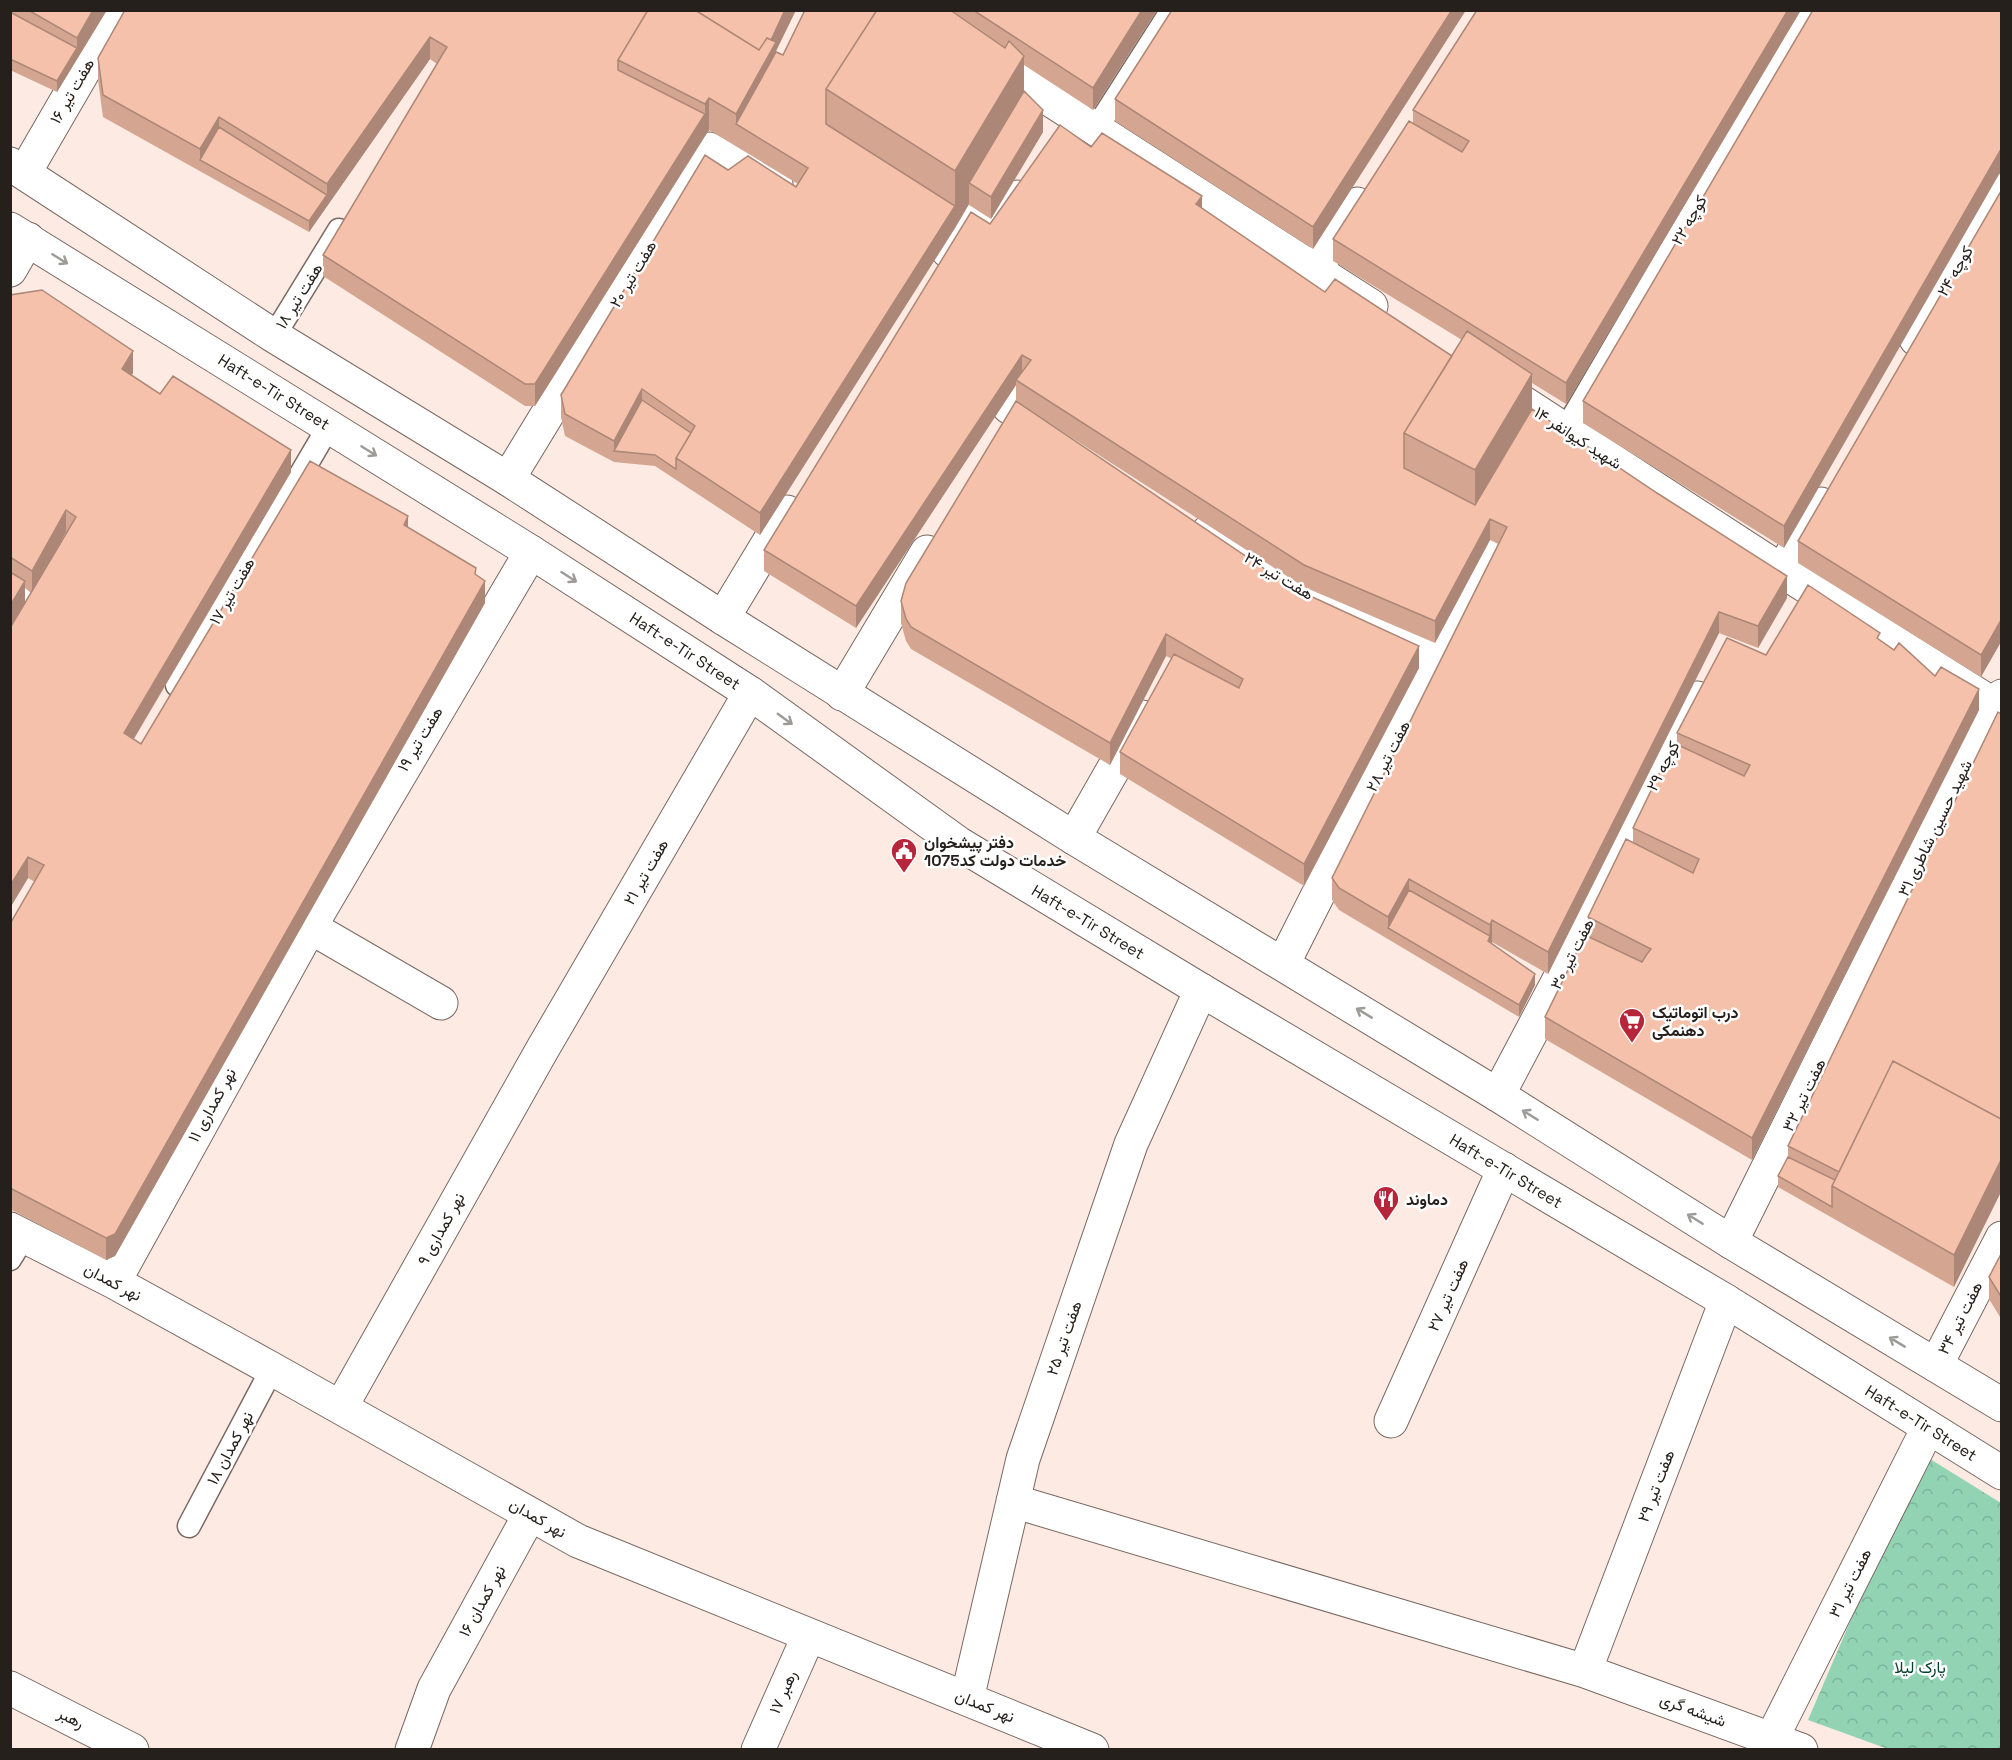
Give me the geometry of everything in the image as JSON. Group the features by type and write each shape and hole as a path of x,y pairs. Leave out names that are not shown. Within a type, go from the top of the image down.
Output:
{"street":[{"name":"هفت تیر ۱۶","path":"18,168 119,10"},
{"path":"911,10 1395,321"},
{"name":"هفت تیر ۲۰","path":"508,479 709,148 792,192"},
{"path":"18,168 274,336 508,479 842,694 1074,838 1498,1095 1731,1242 2001,1405"},
{"path":"934,273 972,212 997,229 1035,170"},
{"path":"1315,270 1372,181"},
{"name":"کوچه ۲۴","path":"1901,365 2001,190"},
{"path":"10,270 19,234"},
{"name":"Haft-e-Tir Street","path":"19,234 531,552 750,693 958,843 1726,1301 2001,1473"},
{"name":"شهید کیوانفر ۱۴","path":"1465,366 1566,429 1812,590 1999,704"},
{"path":"1782,571 1836,478"},
{"path":"723,618 804,486"},
{"name":"هفت تیر ۲۴","path":"1183,517 1304,593 1438,657"},
{"path":"842,694 940,531"},
{"name":"هفت تیر ۲۸","path":"1283,964 1438,657 1497,551"},
{"name":"هفت تیر ۱۹","path":"310,927 531,552"},
{"path":"16,629 31,587"},
{"path":"1794,618 1812,590"},
{"name":"کوچه ۲۹","path":"1640,811 1709,676"},
{"path":"1074,838 1160,687"},
{"name":"هفت تیر ۲۱","path":"542,1050 750,693"},
{"name":"شهید حسین شاطری ۳۱","path":"1876,949 1999,704"},
{"path":"1668,754 1699,770"},
{"name":"هفت تیر ۳۰","path":"1498,1095 1546,980 1579,942 1640,811"},
{"path":"1622,851 1653,866"},
{"path":"310,927 441,1003"},
{"name":"نهر کمداری ۱۱","path":"114,1282 310,927"},
{"path":"1579,942 1609,958"},
{"name":"هفت تیر ۳۲","path":"1731,1242 1876,949"},
{"name":"هفت تیر ۲۵","path":"967,1699 1023,1459 1131,1144 1201,990"},
{"name":"نهر کمداری ۹","path":"341,1407 542,1050"},
{"name":"هفت تیر ۲۷","path":"1392,1421 1504,1169"},
{"name":"هفت تیر ۳۴","path":"1936,1365 2001,1238"},
{"name":"نهر کمدان","path":"15,1241 114,1282 578,1541 1092,1749"},
{"name":"هفت تیر ۲۹","path":"1585,1671 1726,1301"},
{"name":"هفت تیر ۳۱","path":"1787,1744 1928,1428"},
{"name":"شیشه گری","path":"1013,1501 1585,1671 1787,1744"},
{"name":"نهر کمدان ۱۶","path":"412,1749 434,1689 530,1514"},
{"name":"رهبر ۱۷","path":"758,1749 809,1635"},
{"name":"رهبر","path":"10,1688 117,1746"}],"lane":[{"path":"1096,129 1172,10"},
{"name":"کوچه ۲۲","path":"1566,429 1811,10"},
{"name":"هفت تیر ۱۸","path":"274,336 349,214"},
{"name":"هفت تیر ۱۷","path":"165,704 329,426"},
{"name":"نهر کمدان ۱۸","path":"189,1527 272,1369"}],"green space":[{"name":"پارک لیلا","path":"1922,1454 2001,1503 2001,1749 1888,1749 1808,1720"}],"building":[{"path":"28,10 93,10 77,38"},
{"path":"125,10 648,10 618,60 618,70 705,114 535,384 525,384 323,255 447,47 430,37 327,184 219,117 200,149 103,95 98,58"},
{"path":"648,10 695,10 759,50 767,38 776,42 736,114 709,98 705,104 618,60"},
{"path":"695,10 785,10 771,40 767,38 759,50"},
{"path":"805,10 877,10 826,89 826,124 955,206 760,513 676,458 695,426 642,389 614,441 565,414 561,395 705,155 728,170 748,156 796,187 808,168 736,124 776,52 783,55"},
{"path":"877,10 950,10 1005,48 1009,41 1024,56 955,171 826,89"},
{"path":"973,10 1142,10 1093,88"},
{"path":"1172,10 1452,10 1313,227 1115,99"},
{"path":"1477,10 1788,10 1566,383 1333,239 1409,121 1462,152 1469,141 1413,110"},
{"path":"1813,10 2001,10 2001,149 1784,526 1583,401"},
{"path":"10,12 77,48 57,81 10,59"},
{"path":"1024,91 1043,110 991,197 969,183"},
{"path":"1060,125 1091,147 1102,133 1202,196 1196,204 1325,292 1335,279 1452,356 1404,433 1404,468 1475,505 1532,409 1787,576 1758,626 1719,612 1548,952 1492,920 1490,925 1409,879 1388,917 1339,888 1332,878 1507,527 1490,519 1435,621 1304,565 1016,380 1031,360 1022,355 856,606 764,550 971,212 990,224"},
{"path":"219,127 327,195 309,221 200,160"},
{"path":"2001,191 2001,620 1981,655 1798,541"},
{"path":"42,290 133,351 122,369 160,394 173,376 291,450 124,733 141,744 310,461 408,516 404,525 476,568 475,574 485,581 115,1234 106,1238 10,1188 10,924 44,865 28,857 10,886 10,628 76,517 66,510 32,571 10,557 10,295"},
{"path":"1467,331 1532,374 1475,470 1404,433"},
{"path":"642,400 691,433 676,458 676,469 655,455 614,451"},
{"path":"1016,401 1293,588 1419,646 1304,864 1120,752 1174,654 1239,688 1243,679 1166,634 1110,743 911,627 906,619 901,601 906,583"},
{"path":"10,572 25,581 10,606"},
{"path":"1808,585 1880,633 1877,638 1894,650 1899,643 1935,676 1941,667 1979,689 1752,1138 1545,1017 1585,935 1642,962 1651,949 1588,917 1626,839 1693,873 1699,859 1633,828 1674,743 1744,776 1750,765 1677,733 1727,638 1766,655"},
{"path":"1998,712 2001,714 2001,1119 1893,1061 1839,1172 1788,1146"},
{"path":"1409,890 1490,936 1488,941 1535,974 1519,1005 1388,928"},
{"path":"1893,1061 2001,1119 2001,1160 1954,1255 1832,1186"},
{"path":"1788,1157 1835,1180 1832,1186 1832,1207 1778,1176"},
{"path":"2001,1254 2001,1296 1989,1277"}],"place":[{"name":"دفتر پیشخوان خدمات دولت کد1075","path":"904,874"},
{"name":"درب اتوماتیک دهنمکی","path":"1632,1044"},
{"name":"دماوند","path":"1386,1222"}]}
